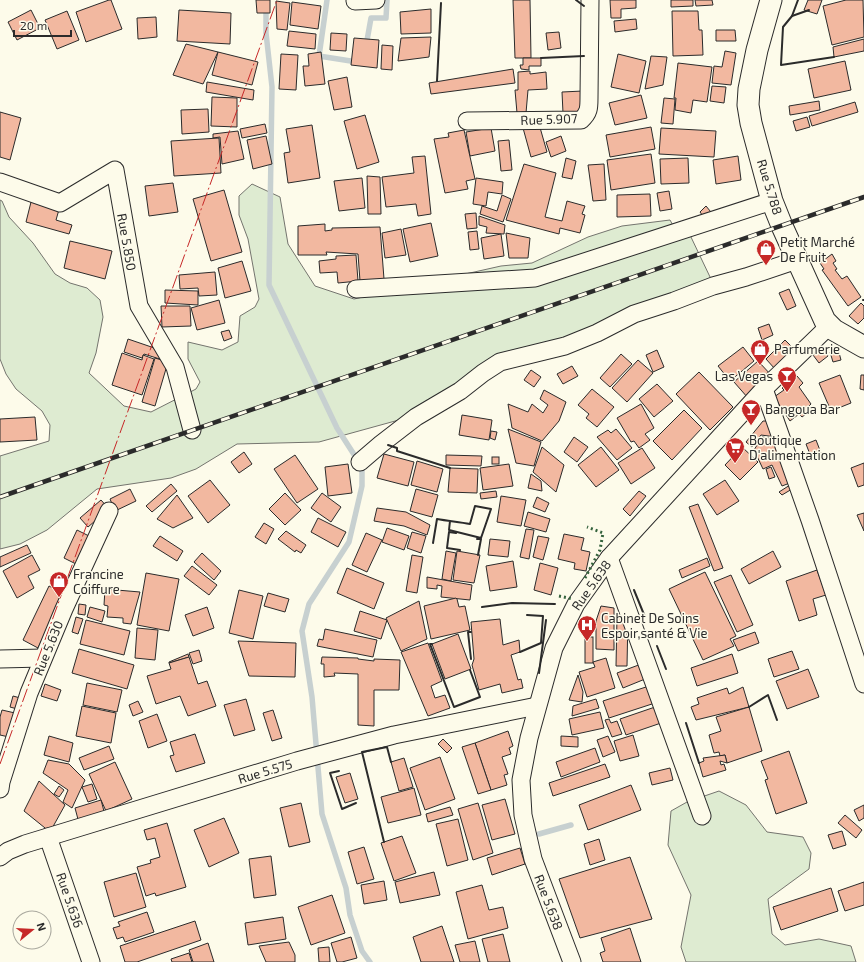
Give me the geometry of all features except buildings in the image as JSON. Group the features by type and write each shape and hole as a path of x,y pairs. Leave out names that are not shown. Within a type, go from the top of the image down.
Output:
{"street":[{"path":"355,1 376,0"},
{"name":"Rue 5.907","path":"467,121 581,120 588,111 589,98 590,0"},
{"name":"Rue 5.788","path":"771,0 756,50 749,89 748,105 751,123 772,201 825,321 829,326 845,337 864,347"},
{"name":"Rue 5.850","path":"0,182 60,203 114,170 139,306 175,367 192,430"},
{"path":"356,289 535,278 772,201"},
{"path":"360,462 416,417 460,391 500,362 565,346 597,333 634,314 674,301 712,286 746,277 797,260"},
{"name":"Rue 5.638","path":"572,962 533,859 523,814 521,780 537,706 554,648 576,604 609,558 764,389 829,326"},
{"path":"764,389 810,520 864,684"},
{"name":"Rue 5.630","path":"0,789 29,693 64,609 109,511"},
{"path":"609,558 702,816"},
{"path":"0,659 43,658"},
{"name":"Rue 5.575","path":"0,857 14,849 48,837 297,761 386,737 537,706"},
{"name":"Rue 5.636","path":"48,837 91,962"}],"green space":[{"path":"252,184 280,197 288,244 315,286 354,299 501,266 532,263 588,237 622,226 670,220 680,238 690,235 711,279 580,336 477,370 406,418 319,442 237,444 196,469 171,478 97,489 47,530 20,544 0,549 0,456 49,441 50,425 42,411 16,389 6,374 0,359 0,200 2,201 9,217 33,243 55,274 70,283 87,288 100,300 103,317 96,353 89,373 124,406 151,412 196,389 200,382 188,359 188,342 222,350 238,342 240,316 255,307 259,299 248,239 239,215 239,196"},
{"path":"719,791 746,805 767,832 803,837 811,853 809,869 768,899 772,934 785,945 819,939 851,946 856,962 686,962 681,947 691,895 668,845 671,811 687,802"}],"waterway":[{"path":"266,0 266,33 272,87 269,285 337,428 362,467 362,486 349,542 309,604 302,631 312,697 322,814 346,888 350,915 362,951 370,962"},
{"path":"327,0 319,56 357,62"},
{"path":"366,46 371,18 386,18 387,0"},
{"path":"539,834 571,825"}],"railway":[{"path":"0,497 864,197"}],"hedge":[{"path":"585,578 600,550 603,533 587,527"},
{"path":"559,596 573,599"}],"wall":[{"path":"576,0 584,6"},
{"path":"798,0 792,16 783,27 781,65 834,57"},
{"path":"437,81 441,3"},
{"path":"792,16 809,10"},
{"path":"541,58 584,56"},
{"path":"388,445 397,448 397,451 450,468"},
{"path":"433,543 437,519 470,524 475,506 491,509 481,538 449,530 450,521"},
{"path":"456,533 449,532 447,548 460,550"},
{"path":"477,539 481,539 478,555"},
{"path":"634,590 645,617"},
{"path":"482,607 512,603 555,604"},
{"path":"520,652 541,643 543,616 527,615"},
{"path":"539,673 546,620"},
{"path":"471,632 468,632 471,659"},
{"path":"432,644 430,644 454,707 480,697 470,670"},
{"path":"657,646 666,669"},
{"path":"749,707 768,695 777,720"},
{"path":"686,723 699,763"},
{"path":"384,842 362,752 387,747 391,762"},
{"path":"339,771 330,773 342,809 356,803"}],"power":[{"path":"0,764 277,0"}],"place":[{"name":"Petit Marché De Fruit","path":"766,266"},
{"name":"Parfumerie","path":"760,366"},
{"name":"Las Vegas","path":"787,393"},
{"name":"Bangoua Bar","path":"751,426"},
{"name":"Boutique D'alimentation","path":"735,464"},
{"name":"Francine Coiffure","path":"59,598"},
{"name":"Cabinet De Soins Espoir,santé & Vie","path":"587,642"}]}
